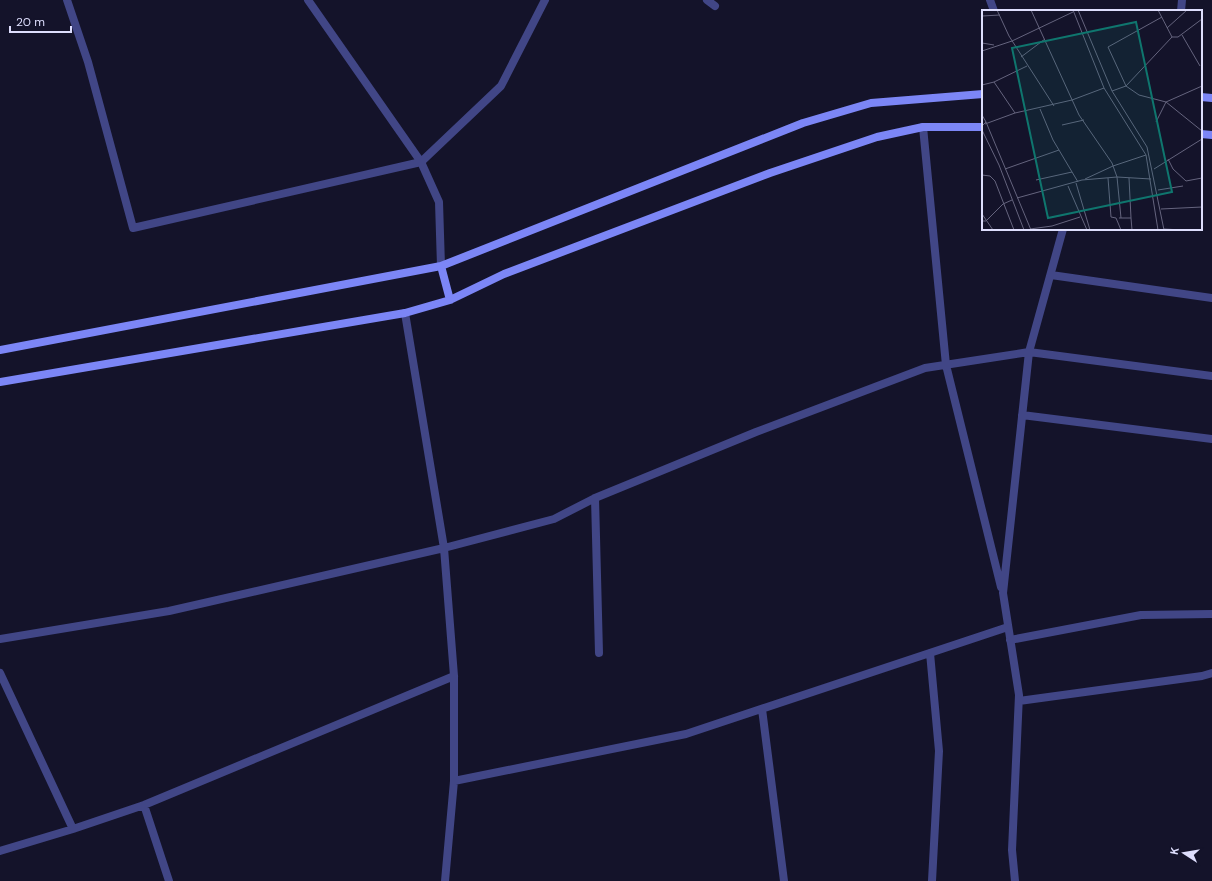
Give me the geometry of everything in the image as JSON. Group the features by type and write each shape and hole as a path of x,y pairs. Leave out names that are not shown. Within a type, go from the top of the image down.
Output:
{"main road":[{"path":"0,350 441,266 803,123 871,103 982,94"},
{"path":"1202,97 1212,98"},
{"path":"0,382 405,313 450,300 504,274 770,173 877,137 923,127 982,127"},
{"path":"1202,134 1212,135"},
{"path":"441,266 450,300"}],"street":[{"path":"68,0 88,62 133,228 421,162 501,86 545,0"},
{"path":"308,0 421,162 438,202 441,266"},
{"path":"707,0 715,6"},
{"path":"990,0 994,10"},
{"path":"1181,10 1182,0"},
{"path":"923,127 946,365 1003,593 1019,695 1012,850 1015,881"},
{"path":"1003,593 1029,352 1064,230"},
{"path":"1051,275 1212,298"},
{"path":"405,313 444,548 454,676 454,781 445,881"},
{"path":"0,639 169,611 444,548 554,519 594,498 764,429 925,368 1029,352 1212,376"},
{"path":"1022,415 1212,439"},
{"path":"594,498 599,654"},
{"path":"1010,640 1141,615 1212,614"},
{"path":"454,781 686,734 1008,627"},
{"path":"930,653 939,751 932,881"},
{"path":"0,673 73,829"},
{"path":"1019,701 1202,676 1212,673"},
{"path":"0,851 73,829 144,805 454,676"},
{"path":"762,709 784,881"},
{"path":"144,805 169,881"}]}
